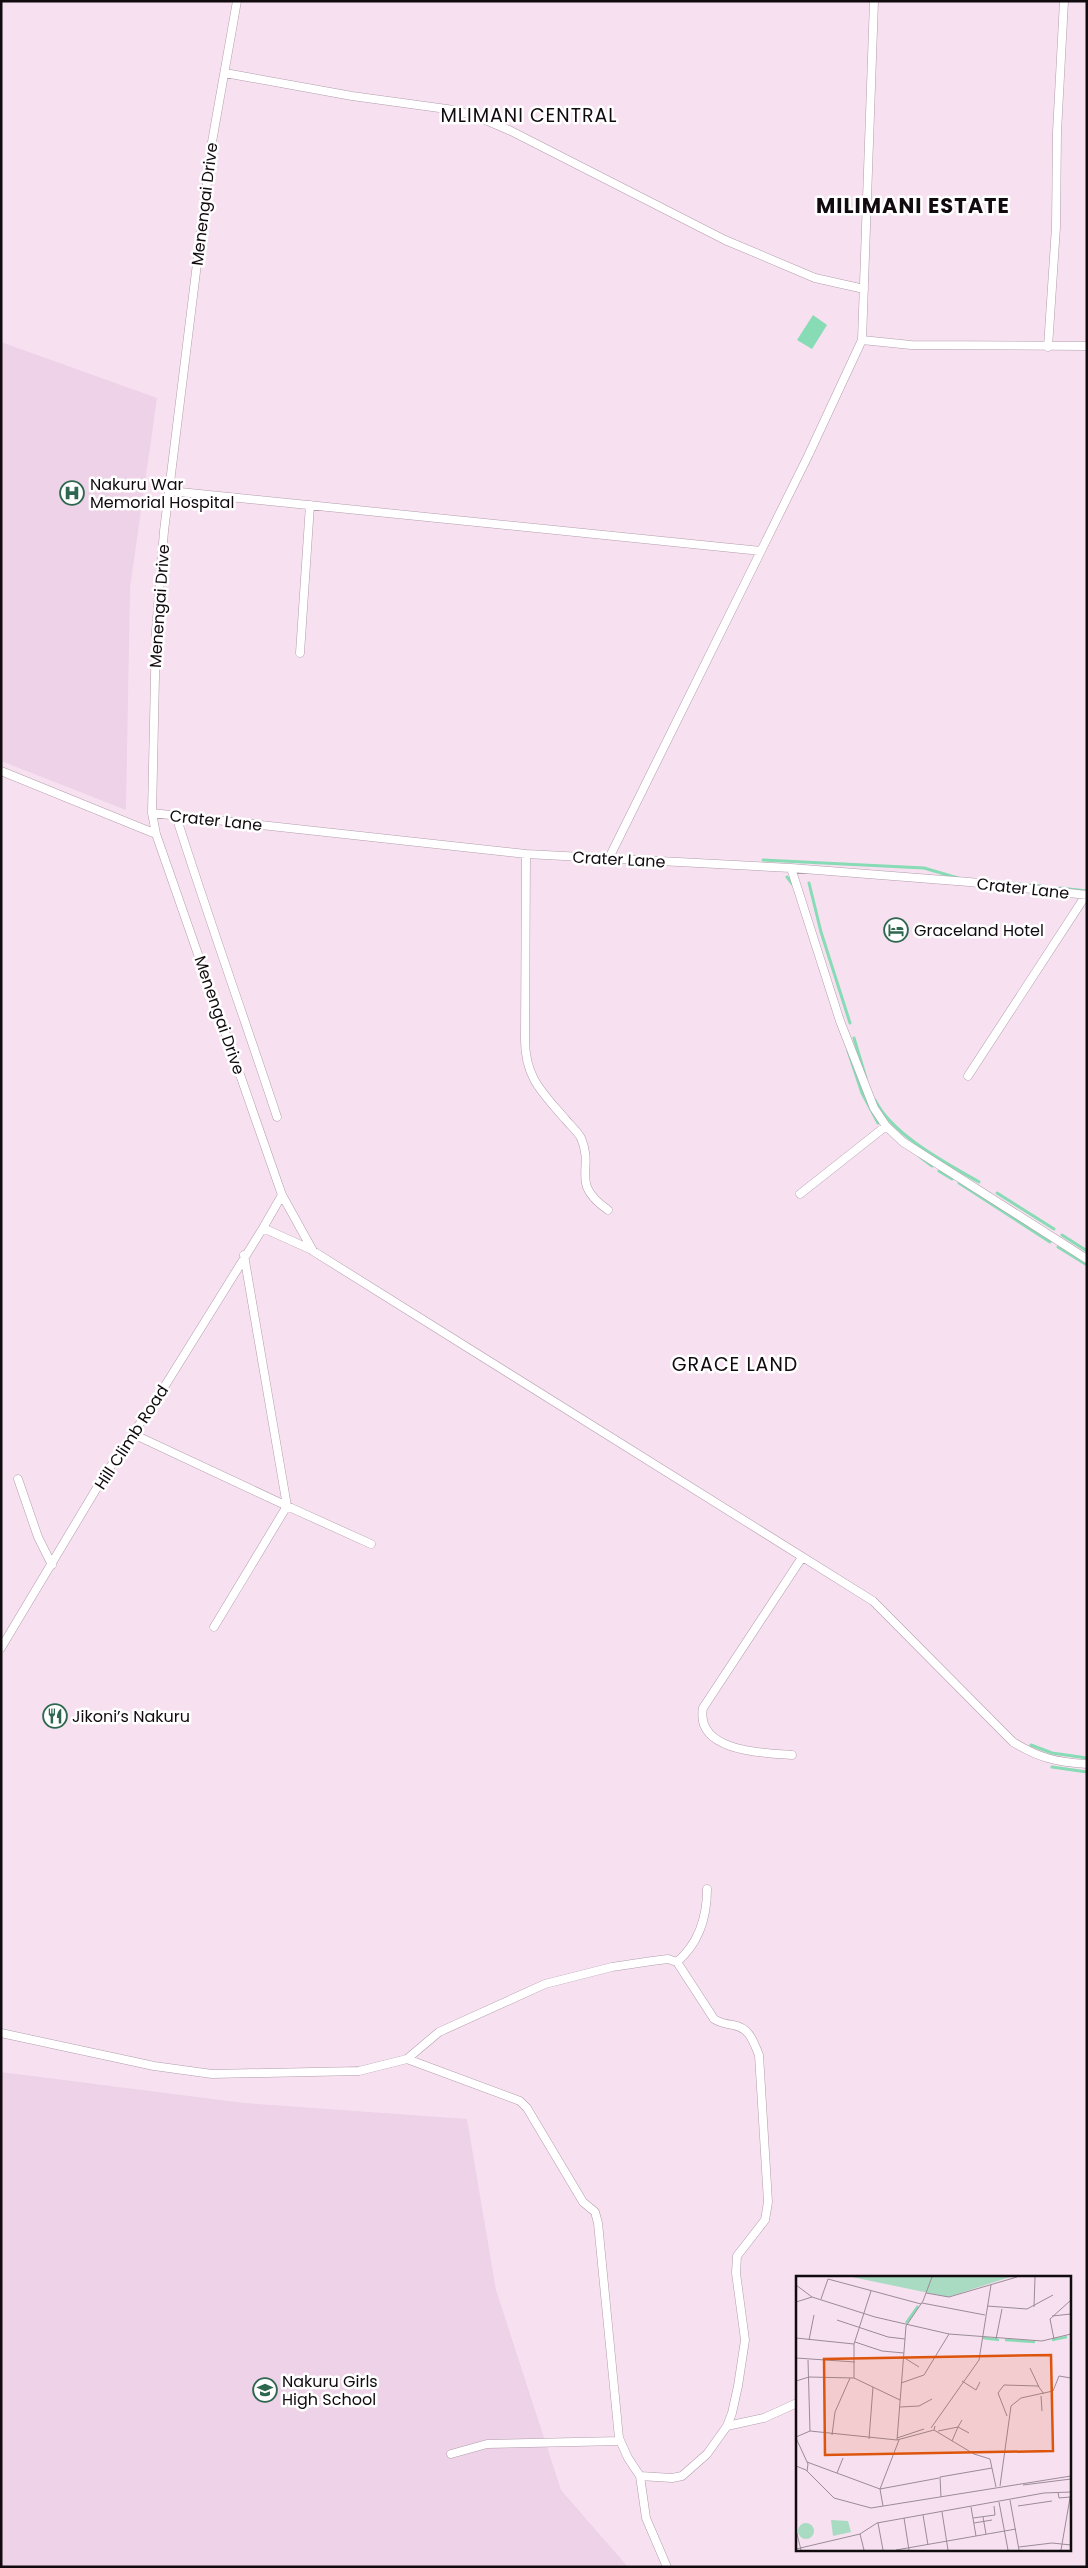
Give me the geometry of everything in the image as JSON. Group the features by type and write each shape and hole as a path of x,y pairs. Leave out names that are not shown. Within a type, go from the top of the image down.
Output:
{"street":[{"name":"Menengai Drive","path":"237,1 212,142 170,491 156,631 152,813 156,834 282,1195 313,1251"},
{"path":"609,858 808,456 862,340 874,1"},
{"path":"1048,347 1056,227 1057,132 1064,1"},
{"path":"225,73 352,96 454,110 481,118 511,131 725,240 815,278 864,289"},
{"path":"862,340 911,345 1087,346"},
{"path":"170,491 761,551"},
{"path":"300,653 310,505"},
{"path":"1,771 156,834"},
{"name":"Crater Lane","path":"152,813 526,854 791,868 1086,895"},
{"path":"176,816 218,947 278,1118"},
{"path":"526,854 525,1046 528,1069 535,1083 580,1137 584,1150 584,1180 589,1194 608,1210"},
{"path":"791,868 840,1022 874,1108 886,1126 903,1142 1087,1259"},
{"path":"968,1076 1086,895"},
{"path":"800,1194 886,1126"},
{"name":"Hill Climb Road","path":"1,1648 104,1476 158,1397 282,1195"},
{"path":"262,1228 313,1251 801,1559 873,1601 1013,1742 1035,1756 1060,1762 1087,1764"},
{"path":"214,1627 287,1506 244,1255"},
{"path":"133,1434 371,1544"},
{"path":"18,1479 38,1537 52,1565"},
{"path":"792,1755 738,1750 728,1746 709,1731 702,1716 703,1708 801,1559"},
{"path":"677,1962 688,1953 704,1922 707,1889"},
{"path":"1,2033 154,2066 212,2074 359,2071 407,2059 439,2032 545,1984 612,1966 668,1959 677,1962 714,2019 720,2023 738,2026 750,2033 759,2054 768,2202 765,2220 737,2256 736,2273 744,2340 734,2404 726,2426 707,2454 682,2476 672,2478 640,2476"},
{"path":"407,2059 520,2101 527,2108 583,2202 595,2212 598,2223 620,2441 640,2476 646,2518 667,2567"},
{"path":"726,2426 764,2418 796,2403"},
{"path":"451,2454 487,2444 620,2441"}],"shaded area":[{"path":"813,315 827,325 812,349 797,340"},
{"name":"Nakuru War Memorial Hospital","path":"1,342 157,398 130,588 126,810 1,761"},
{"name":"Nakuru Girls High School","path":"1,2072 244,2103 467,2119 496,2290 561,2490 628,2567 1,2567"}],"waterway":[{"path":"763,860 924,868 958,878"},
{"path":"787,877 794,886"},
{"path":"988,881 1041,886"},
{"path":"809,883 821,932 850,1023"},
{"path":"1060,888 1087,891"},
{"path":"854,1038 866,1078"},
{"path":"848,1051 862,1093 878,1123"},
{"path":"875,1100 883,1113 907,1136 936,1157 979,1182"},
{"path":"919,1156 932,1166"},
{"path":"939,1171 952,1179"},
{"path":"959,1183 1050,1242"},
{"path":"997,1193 1054,1229"},
{"path":"1062,1235 1087,1251"},
{"path":"1058,1247 1087,1265"},
{"path":"1031,1745 1052,1753 1087,1758"},
{"path":"1052,1767 1087,1772"}],"place":[{"name":"Nakuru War Memorial Hospital","path":"72,493"},
{"name":"Graceland Hotel","path":"896,930"},
{"name":"Jikoni’s Nakuru","path":"55,1716"},
{"name":"Nakuru Girls High School","path":"265,2390"}],"district":[{"name":"MLIMANI CENTRAL","path":"529,115"},
{"name":"MILIMANI ESTATE","path":"913,206"},
{"name":"GRACE LAND","path":"735,1364"}]}
